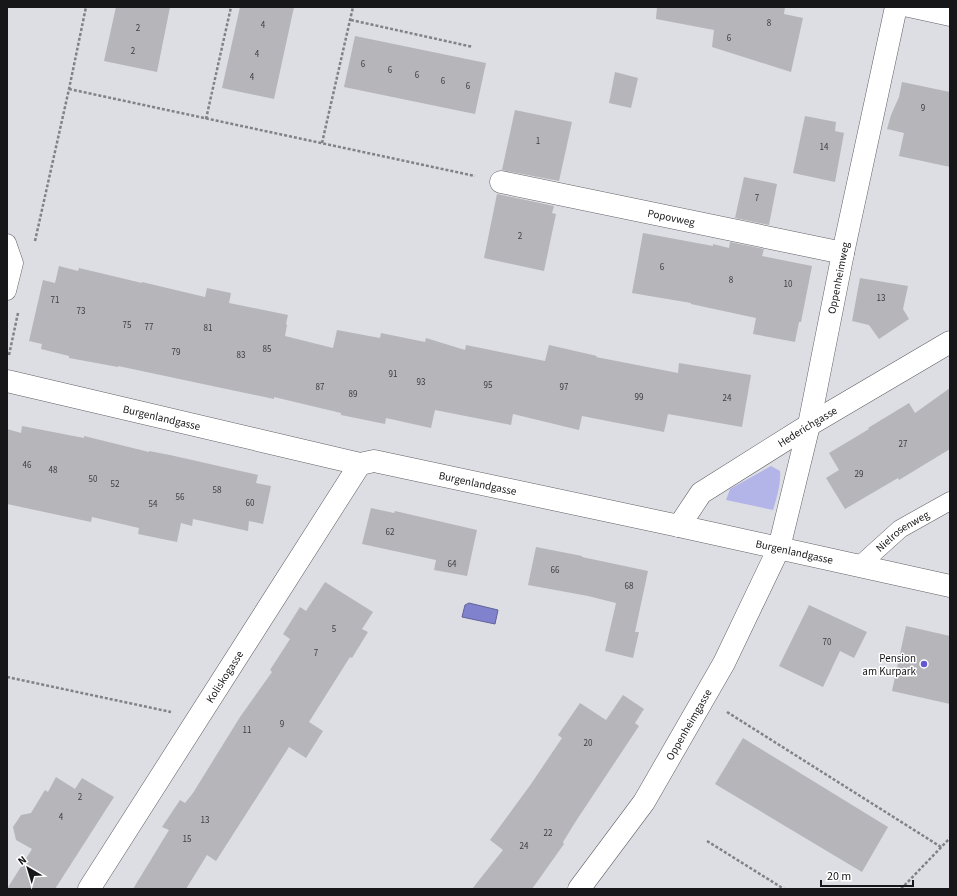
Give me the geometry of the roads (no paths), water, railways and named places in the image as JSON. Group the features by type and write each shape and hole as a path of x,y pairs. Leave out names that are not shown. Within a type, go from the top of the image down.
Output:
{"street":[{"name":"Oppenheimweg","path":"779,548 808,425 896,7"},
{"name":"Popovweg","path":"490,179 843,253"},
{"name":"Hederichgasse","path":"679,526 701,492 808,425 950,342"},
{"name":"Burgenlandgasse","path":"7,381 360,464 374,461 950,586"},
{"name":"Koliskogasse","path":"89,889 360,464"},
{"name":"Oppenheimgasse","path":"579,889 644,802 724,663 779,548"}],"lane":[{"path":"904,7 950,17"},
{"path":"7,243 14,263 7,291"},
{"name":"Nielrosenweg","path":"859,566 900,529 950,501"}],"place":[{"name":"Pension am Kurpark","path":"924,664"}]}
